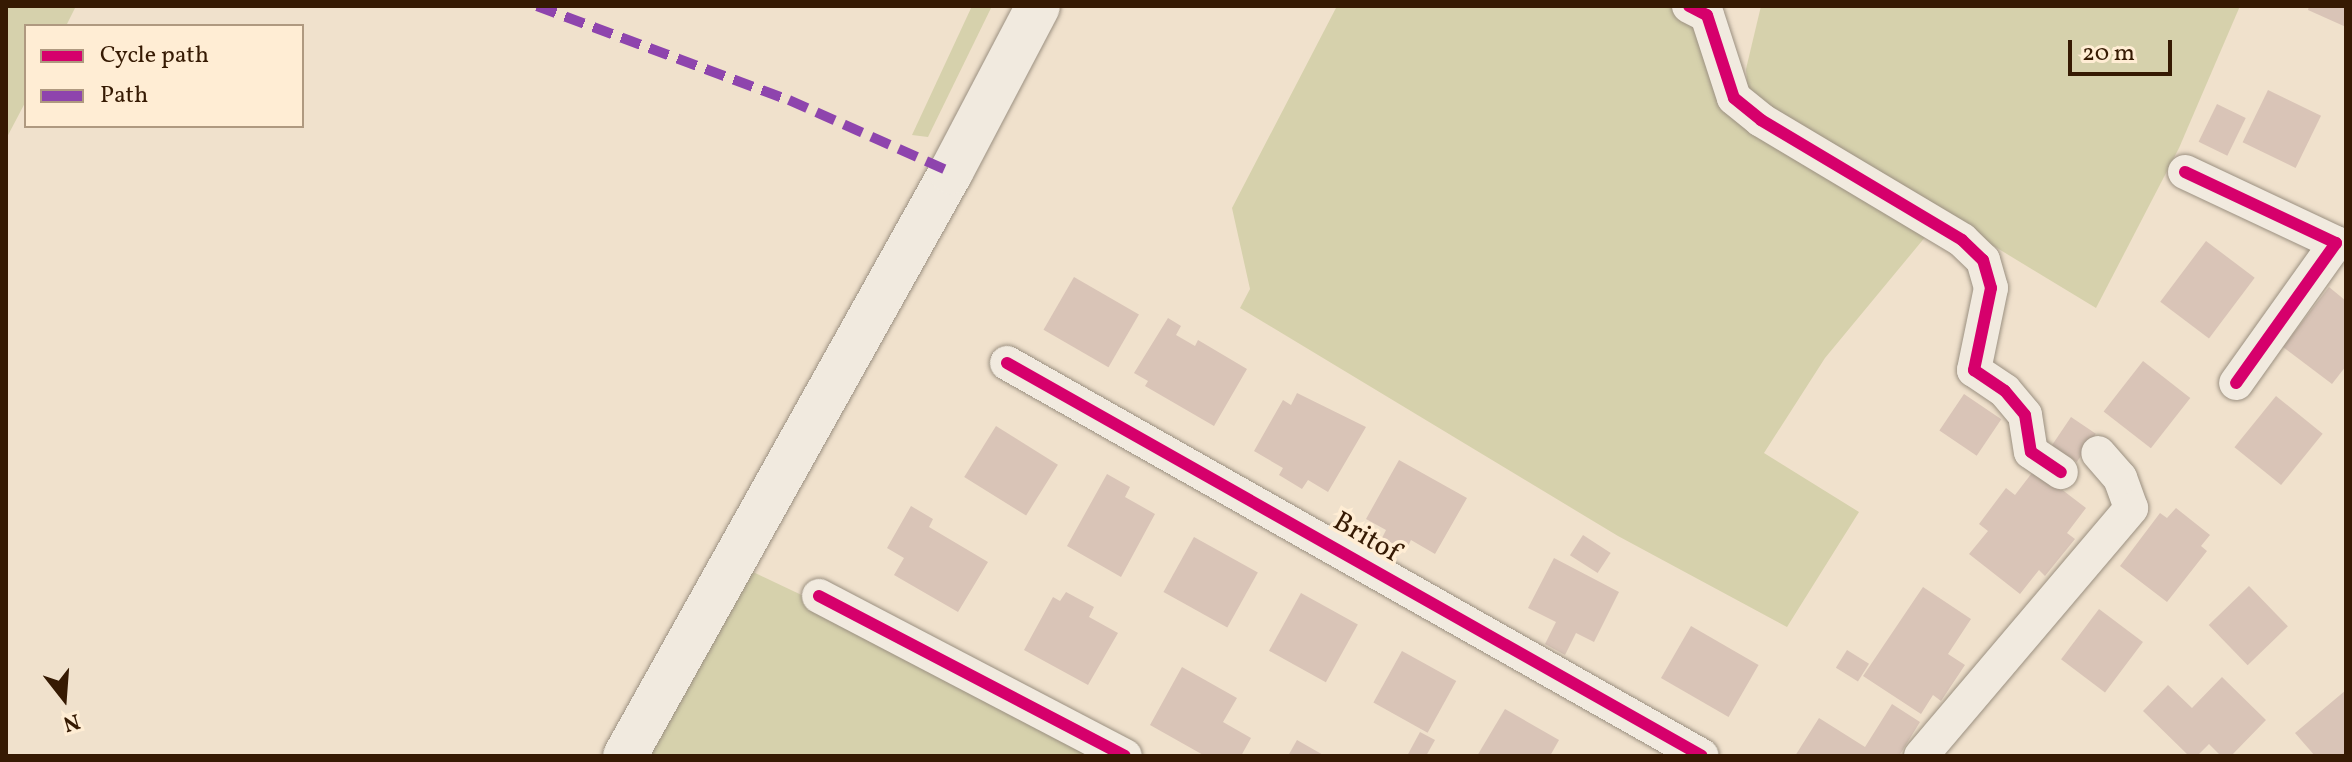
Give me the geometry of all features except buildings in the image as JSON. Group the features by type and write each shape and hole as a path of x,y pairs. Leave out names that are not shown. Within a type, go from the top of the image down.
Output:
{"main road":[{"path":"625,756 959,159 1038,6"}],"street":[{"path":"1689,6 1707,15 1734,98 1761,120 1962,240 1983,260 1991,288 1974,370 2005,391 2025,415 2031,452 2061,472"},
{"path":"2185,172 2341,246 2236,383"},
{"name":"Britof","path":"1007,363 1702,756"},
{"path":"1921,756 2131,508 2120,478 2098,453"},
{"path":"819,596 1125,756"}],"shaded area":[{"path":"6,6 76,6 67,24 24,24 24,105 6,139"},
{"path":"972,6 992,6 928,137 912,135"},
{"path":"1337,6 1669,6 1699,23 1719,87 1931,230 1825,358 1764,453 1859,512 1787,627 1618,536 1240,308 1250,289 1232,208"},
{"path":"1761,6 2240,6 2179,148 2096,308 1748,97 1746,69"},
{"path":"751,571 867,626 1111,756 650,756"}],"marked path":[{"path":"537,6 789,100 951,172"}],"cycle path":[{"path":"1689,6 1707,15 1734,98 1761,120 1962,240 1983,260 1991,288 1974,370 2005,391 2025,415 2031,452 2061,472"},
{"path":"2185,172 2336,243 2236,383"},
{"path":"1007,363 1702,756"},
{"path":"819,596 1125,756"}]}
